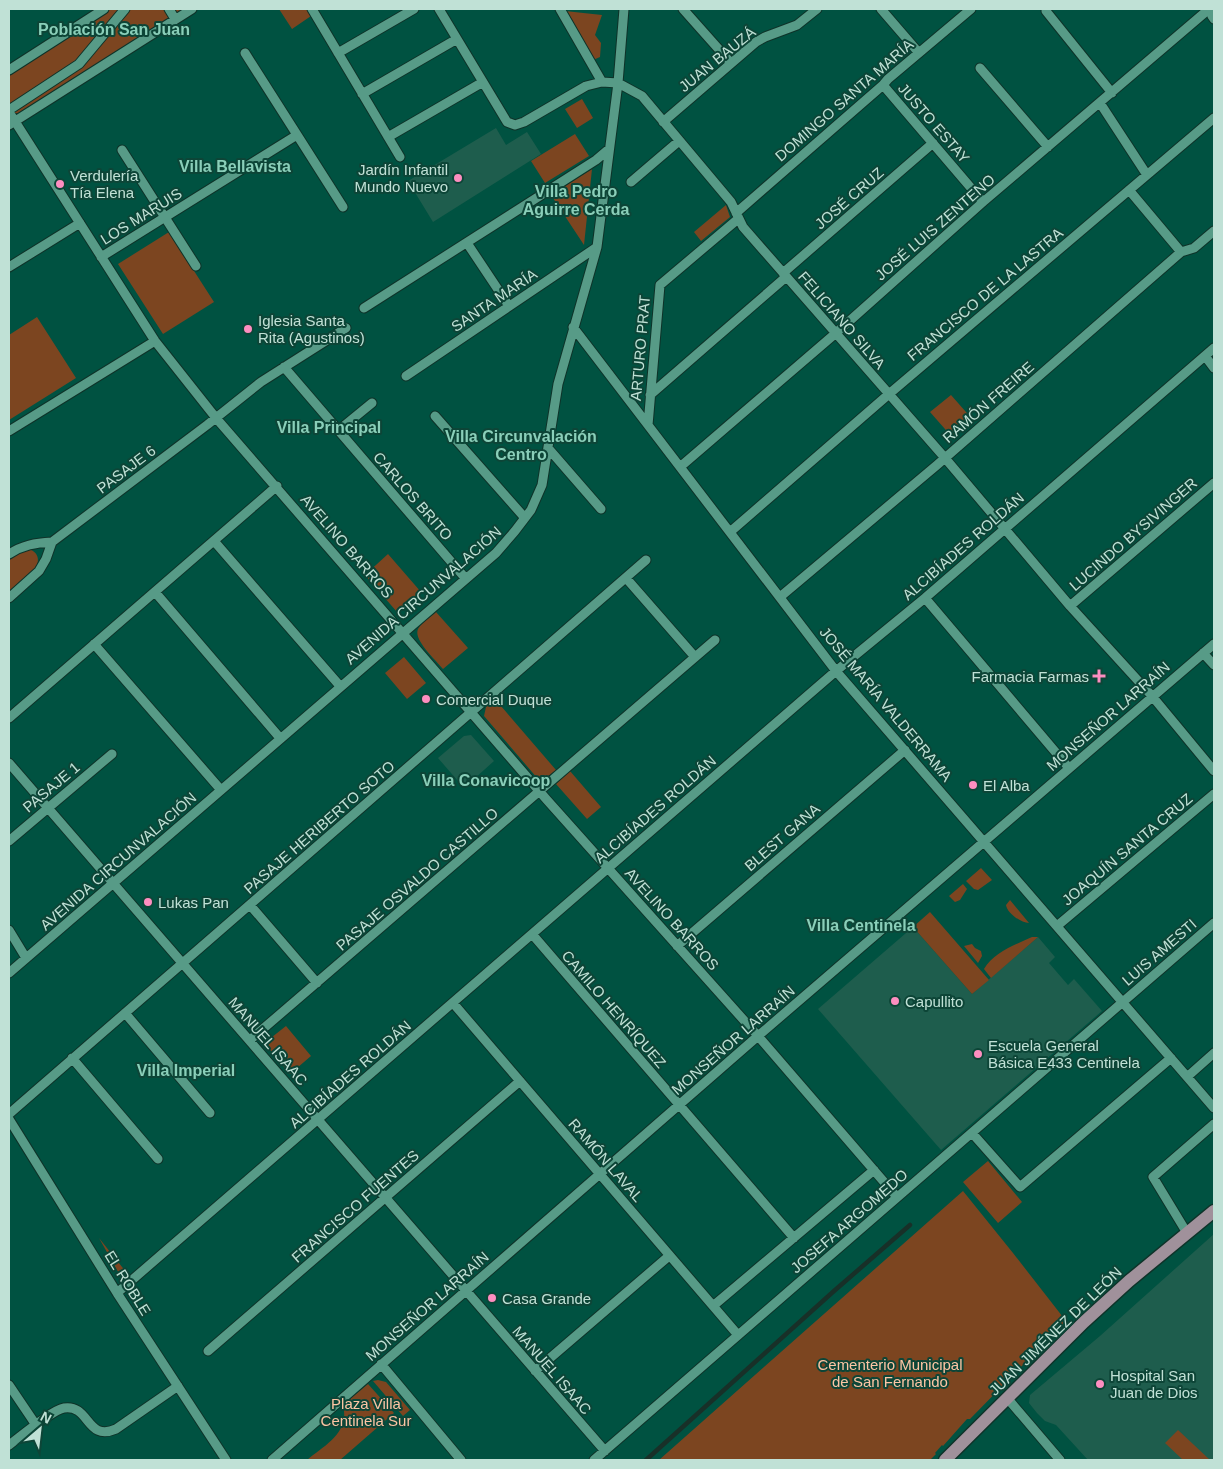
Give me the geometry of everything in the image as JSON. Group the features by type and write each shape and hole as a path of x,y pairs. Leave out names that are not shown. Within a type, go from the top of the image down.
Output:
{"main road":[{"name":"JUAN JIMÉNEZ DE LEÓN","path":"945,1460 1090,1316 1214,1211"}],"street":[{"path":"9,70 104,9"},
{"path":"9,111 79,64 125,9"},
{"path":"169,9 175,19"},
{"path":"12,124 192,9"},
{"path":"312,9 400,157"},
{"path":"338,54 414,9"},
{"name":"FELICIANO SILVA","path":"439,9 507,122 515,125 524,122 586,86 602,82 618,83 642,96 731,202 743,227 945,458 1070,606 1152,696 1214,770"},
{"path":"560,9 602,82"},
{"name":"AVENIDA CIRCUNVALACIÓN","path":"9,972 466,579 496,552 531,510 542,485 558,384 572,327 597,247 618,83 624,9"},
{"path":"683,9 731,63"},
{"path":"881,9 919,53"},
{"name":"DOMINGO SANTA MARÍA","path":"737,216 884,85 888,79 971,9"},
{"path":"1210,9 1214,19"},
{"name":"JOSÉ LUIS ZENTENO","path":"680,467 836,333 983,202 1210,9"},
{"name":"JUAN BAUZÁ","path":"664,122 760,39 797,25 813,10"},
{"path":"1046,11 1112,93"},
{"path":"362,94 457,39"},
{"path":"245,53 342,207"},
{"path":"980,68 1048,147"},
{"path":"388,137 483,82"},
{"name":"JUSTO ESTAY","path":"884,85 983,202"},
{"path":"1100,104 1147,175"},
{"name":"AVELINO BARROS","path":"9,111 12,124 80,223 154,341 216,418 539,791 758,1036 897,1197"},
{"name":"FRANCISCO DE LA LASTRA","path":"730,532 889,394 1214,118"},
{"name":"LOS MARUIS","path":"101,257 297,135"},
{"path":"631,182 680,141"},
{"name":"JOSÉ CRUZ","path":"650,395 933,143"},
{"path":"364,308 604,155 609,149"},
{"path":"122,150 196,266"},
{"path":"1129,190 1181,252"},
{"name":"ARTURO PRAT","path":"648,425 660,285 737,216"},
{"path":"9,267 80,223"},
{"name":"RAMÓN FREIRE","path":"780,597 945,458 1181,252 1194,248 1214,231"},
{"path":"467,243 509,306"},
{"name":"SANTA MARÍA","path":"406,376 597,247"},
{"name":"JOSÉ MARÍA VALDERRAMA","path":"572,327 836,671 1214,1108"},
{"name":"PASAJE 6","path":"52,542 261,382 346,328"},
{"path":"9,431 154,341"},
{"name":"ALCIBÍADES ROLDÁN","path":"117,1293 836,671 925,598 1214,348"},
{"path":"1204,356 1214,368"},
{"name":"CARLOS BRITO","path":"284,367 466,579"},
{"path":"339,430 372,402"},
{"path":"435,416 525,518"},
{"path":"548,448 601,509"},
{"name":"LUCINDO BYSIVINGER","path":"1070,606 1214,483"},
{"path":"9,718 276,486"},
{"path":"214,540 340,686"},
{"path":"9,554 21,546 52,542"},
{"path":"9,598 39,571 52,542"},
{"name":"PASAJE HERIBERTO SOTO","path":"9,1114 646,560"},
{"path":"626,578 695,657"},
{"path":"154,592 280,738"},
{"path":"925,598 1069,768"},
{"name":"PASAJE OSVALDO CASTILLO","path":"250,1040 715,640"},
{"path":"94,644 221,790"},
{"name":"MONSEÑOR LARRAÍN","path":"272,1460 758,1036 1214,644"},
{"path":"1204,653 1214,665"},
{"name":"BLEST GANA","path":"677,946 905,750"},
{"name":"PASAJE 1","path":"9,841 112,754"},
{"name":"MANUEL ISAAC","path":"9,763 605,1451"},
{"name":"JOAQUÍN SANTA CRUZ","path":"1057,926 1214,794"},
{"path":"250,905 317,983"},
{"name":"LUIS AMESTI","path":"1122,1002 1214,923"},
{"path":"9,930 26,958"},
{"name":"CAMILO HENRÍQUEZ","path":"532,934 794,1238"},
{"name":"JOSEFA ARGOMEDO","path":"594,1460 1122,1002"},
{"name":"RAMÓN LAVAL","path":"453,1003 738,1336"},
{"path":"126,1012 210,1113"},
{"path":"1187,1076 1214,1053"},
{"path":"72,1058 158,1159"},
{"path":"972,1132 1020,1187 1171,1058"},
{"name":"FRANCISCO FUENTES","path":"208,1352 520,1081"},
{"name":"EL ROBLE","path":"9,1119 117,1293 226,1460"},
{"path":"1187,1233 1153,1177 1214,1124"},
{"path":"713,1306 874,1170"},
{"path":"535,1371 669,1256"},
{"path":"381,1364 461,1460"},
{"path":"9,1385 36,1425"},
{"path":"9,1445 62,1408 74,1408 97,1431 108,1433 178,1386"},
{"path":"1008,1399 1060,1460"}],"shaded area":[{"name":"Jardín Infantil Mundo Nuevo","path":"496,128 506,145 527,132 541,154 433,222 408,181"},
{"path":"471,735 494,761 464,788 438,758 464,736"},
{"name":"Escuela General Básica E433 Centinela","path":"913,927 972,994 1038,937 1055,957 1049,963 1068,985 1074,979 1102,1011 941,1150 818,1009"},
{"path":"1214,1234 1214,1460 1088,1460 1056,1425 1045,1421 1037,1413 1029,1403 1030,1395 1100,1336"}],"green space":[{"path":"104,9 192,9 15,122 9,112 9,70"},
{"path":"279,9 307,9 311,16 292,29"},
{"path":"565,11 602,15 595,35 601,43 600,57 593,60"},
{"path":"582,99 593,118 577,128 565,109"},
{"path":"575,134 589,156 545,183 531,161"},
{"path":"592,169 584,245 551,195"},
{"path":"726,205 730,217 701,241 694,232"},
{"path":"169,232 214,302 163,334 118,264"},
{"path":"37,317 76,378 9,420 9,335"},
{"path":"951,395 973,420 952,437 930,412"},
{"path":"29,549 37,555 37,566 9,591 9,558"},
{"path":"388,554 421,592 397,612 365,575"},
{"path":"436,612 468,648 443,669 422,644 417,634 420,626"},
{"path":"404,657 426,683 407,699 385,673"},
{"path":"495,699 556,770 547,777 538,779 484,716 486,707"},
{"path":"570,771 601,807 587,819 556,784"},
{"path":"981,868 992,880 978,890 974,889 966,881"},
{"path":"963,884 967,889 960,900 955,902 949,896"},
{"path":"1010,900 1029,923 1018,919 1009,911 1006,905"},
{"path":"930,912 989,980 972,994 913,927"},
{"path":"1032,937 1038,937 991,978 984,969 993,958"},
{"path":"972,944 981,951 982,956 978,963 964,946"},
{"path":"286,1026 311,1056 290,1074 266,1045 267,1041"},
{"path":"988,1161 1022,1202 998,1223 963,1182"},
{"name":"Cementerio Municipal de San Fernando","path":"963,1191 1066,1321 970,1419 967,1419 930,1460 659,1460"},
{"path":"99,1238 126,1272 121,1277"},
{"path":"373,1381 386,1382 410,1410 403,1416"},
{"name":"Plaza Villa Centinela Sur","path":"368,1384 394,1413 340,1460 307,1460 328,1443 339,1431 343,1423 343,1405"},
{"path":"1178,1430 1209,1459 1183,1460 1165,1443"}],"waterway":[{"path":"646,1460 910,1225"}],"place":[{"name":"Jardín Infantil Mundo Nuevo","path":"458,178"},
{"name":"Verdulería Tía Elena","path":"60,184"},
{"name":"Iglesia Santa Rita (Agustinos)","path":"248,329"},
{"name":"Farmacia Farmas","path":"1099,676"},
{"name":"Comercial Duque","path":"426,699"},
{"name":"El Alba","path":"973,785"},
{"name":"Lukas Pan","path":"148,902"},
{"name":"Capullito","path":"895,1001"},
{"name":"Escuela General Básica E433 Centinela","path":"978,1054"},
{"name":"Casa Grande","path":"492,1298"},
{"name":"Hospital San Juan de Dios","path":"1100,1384"}],"district":[{"name":"Población San Juan","path":"114,29"},
{"name":"Villa Bellavista","path":"235,166"},
{"name":"Villa Pedro Aguirre Cerda","path":"576,200"},
{"name":"Villa Principal","path":"329,427"},
{"name":"Villa Circunvalación Centro","path":"521,445"},
{"name":"Villa Conavicoop","path":"486,780"},
{"name":"Villa Centinela","path":"861,925"},
{"name":"Villa Imperial","path":"186,1070"}]}
